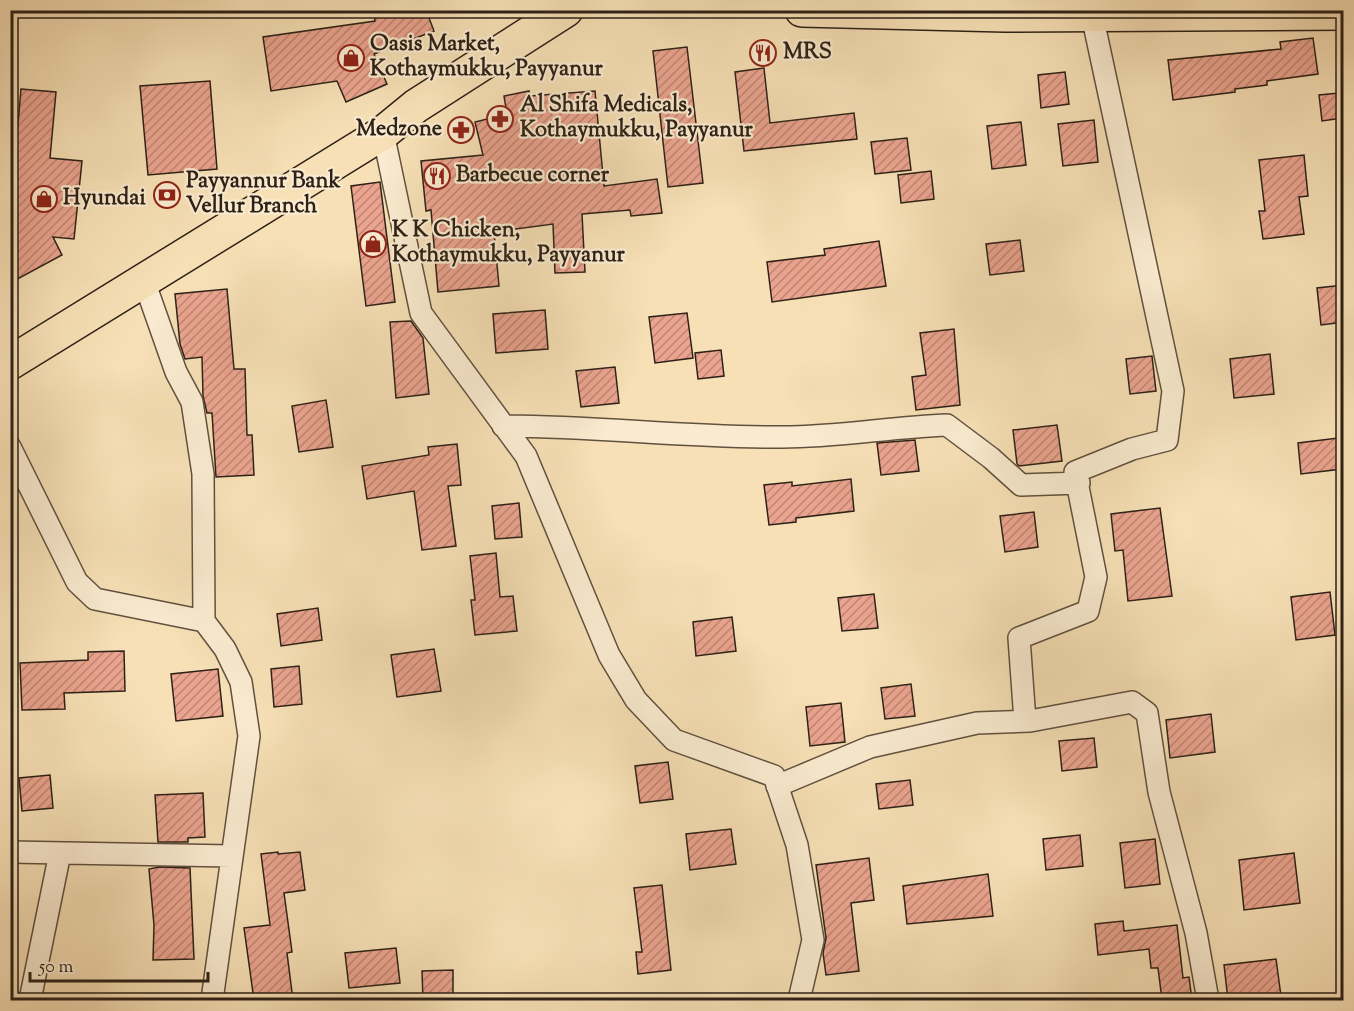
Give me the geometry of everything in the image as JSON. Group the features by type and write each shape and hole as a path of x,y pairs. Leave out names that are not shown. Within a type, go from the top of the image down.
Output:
{"highway":[{"path":"10,363 383,134 416,106 566,10"},
{"path":"802,10 1092,15 1344,13"}],"street":[{"path":"1025,721 1019,638 1088,611 1096,577 1084,525 1076,471 1132,448 1167,440 1173,392 1092,15"},
{"path":"383,134 421,313 526,456 609,655 636,700 674,740 774,776 797,845 813,940 799,1000"},
{"path":"144,281 176,372 192,402 203,474 204,621 225,649 241,682 247,707 249,736 212,1000"},
{"path":"504,426 563,426 681,436 786,437 947,424 1021,485 1079,483"},
{"path":"10,447 77,582 95,599 204,621"},
{"path":"777,786 870,747 978,723 1025,721 1132,702 1147,713 1160,792 1196,933 1208,1000"},
{"path":"10,852 232,856"},
{"path":"30,1000 60,854"}],"building":[{"path":"374,10 426,10 434,31 374,54 387,84 346,102 337,81 271,91 263,37 375,21"},
{"path":"1313,38 1318,74 1267,81 1267,85 1235,89 1235,92 1173,100 1168,60 1281,49 1280,42"},
{"path":"687,47 703,183 668,187 653,51"},
{"path":"764,68 770,123 854,113 857,139 744,151 735,72"},
{"path":"1065,72 1069,104 1041,108 1038,75"},
{"path":"210,81 217,169 148,175 140,86"},
{"name":"Hyundai","path":"21,89 56,92 50,158 82,161 74,239 53,237 62,255 10,283 10,137 17,136"},
{"path":"529,91 530,96 595,91 604,186 657,179 662,213 631,216 630,210 582,214 585,272 555,273 553,224 494,232 499,286 438,292 431,210 426,211 421,161 483,155 475,122 507,114 504,96"},
{"path":"1339,93 1342,118 1322,121 1319,95"},
{"path":"1094,120 1098,162 1063,166 1058,124"},
{"path":"1021,122 1026,165 992,169 987,126"},
{"path":"907,138 911,170 875,174 871,142"},
{"path":"1304,155 1308,196 1299,197 1304,234 1263,239 1259,211 1265,211 1259,160"},
{"path":"931,171 934,199 901,203 898,175"},
{"name":"K K Chicken, Kothaymukku, Payyanur","path":"380,182 395,302 366,306 351,186"},
{"path":"1020,240 1024,271 990,275 986,244"},
{"path":"879,241 886,286 772,302 767,262 825,255 824,249"},
{"path":"1344,285 1344,322 1321,325 1317,288"},
{"path":"227,289 234,369 245,369 247,435 252,435 254,475 216,477 212,413 207,413 203,396 202,357 185,359 180,344 175,294"},
{"path":"545,310 548,349 496,353 493,314"},
{"path":"687,313 693,358 655,363 649,317"},
{"path":"411,321 423,338 429,394 396,398 390,322"},
{"path":"954,329 960,405 916,410 912,377 926,375 920,333"},
{"path":"721,350 724,376 698,379 695,353"},
{"path":"1270,354 1274,394 1234,398 1230,359"},
{"path":"1152,356 1156,391 1130,394 1126,359"},
{"path":"615,367 619,403 581,407 576,371"},
{"path":"326,400 333,447 299,452 292,406"},
{"path":"1057,425 1062,461 1019,466 1013,430"},
{"path":"1338,438 1342,469 1301,474 1298,443"},
{"path":"915,440 919,471 881,475 877,443"},
{"path":"457,444 461,485 448,486 456,546 422,550 414,491 367,499 362,466 429,455 428,447"},
{"path":"851,479 854,511 796,518 796,522 769,525 764,485 792,482 792,486"},
{"path":"519,503 522,537 495,539 492,506"},
{"path":"1160,508 1172,596 1128,601 1123,550 1115,551 1111,514"},
{"path":"1034,512 1038,547 1005,552 1000,516"},
{"path":"496,553 500,597 513,596 517,631 475,635 471,600 475,600 470,556"},
{"path":"1330,592 1335,635 1296,640 1291,597"},
{"path":"874,594 878,628 842,631 838,598"},
{"path":"318,608 322,640 281,646 277,614"},
{"path":"732,617 736,651 696,656 693,622"},
{"path":"434,649 441,691 397,697 391,655"},
{"path":"124,651 125,691 64,693 65,709 22,710 20,663 88,660 88,652"},
{"path":"299,666 302,704 274,707 271,669"},
{"path":"218,669 223,716 176,721 171,674"},
{"path":"911,684 915,716 885,719 881,688"},
{"path":"841,703 845,742 810,746 806,707"},
{"path":"1211,714 1215,752 1170,758 1166,720"},
{"path":"1094,738 1097,767 1062,771 1059,741"},
{"path":"668,762 673,799 640,803 635,766"},
{"path":"50,775 53,808 22,811 19,778"},
{"path":"910,780 913,805 879,809 876,784"},
{"path":"203,793 205,837 188,838 188,842 158,842 155,795"},
{"path":"731,829 736,864 690,870 686,834"},
{"path":"1080,835 1083,866 1046,870 1043,839"},
{"path":"1155,839 1160,884 1125,888 1120,843"},
{"path":"278,852 278,854 300,852 305,890 284,893 292,952 287,953 293,1000 254,1000 244,928 270,925 261,854"},
{"path":"1294,853 1300,903 1244,910 1239,860"},
{"path":"869,858 874,900 851,903 859,971 826,975 823,953 826,938 816,865"},
{"path":"190,868 194,959 153,960 154,925 149,869"},
{"path":"988,874 993,916 907,924 903,886"},
{"path":"662,885 671,970 638,974 636,952 642,952 634,888"},
{"path":"1123,921 1124,931 1177,925 1183,978 1189,977 1192,1000 1162,1000 1158,968 1151,968 1149,949 1098,955 1095,924"},
{"path":"396,948 400,983 349,988 345,953"},
{"path":"1276,959 1281,996 1228,1000 1224,965"},
{"path":"453,970 453,1000 423,1000 422,971"}],"place":[{"name":"MRS","path":"763,53"},
{"name":"Oasis Market, Kothaymukku, Payyanur","path":"351,58"},
{"name":"Al Shifa Medicals, Kothaymukku, Payyanur","path":"500,119"},
{"name":"Medzone","path":"461,130"},
{"name":"Barbecue corner","path":"437,176"},
{"name":"Payyannur Bank Vellur Branch","path":"167,195"},
{"name":"Hyundai","path":"44,199"},
{"name":"K K Chicken, Kothaymukku, Payyanur","path":"373,244"}]}
